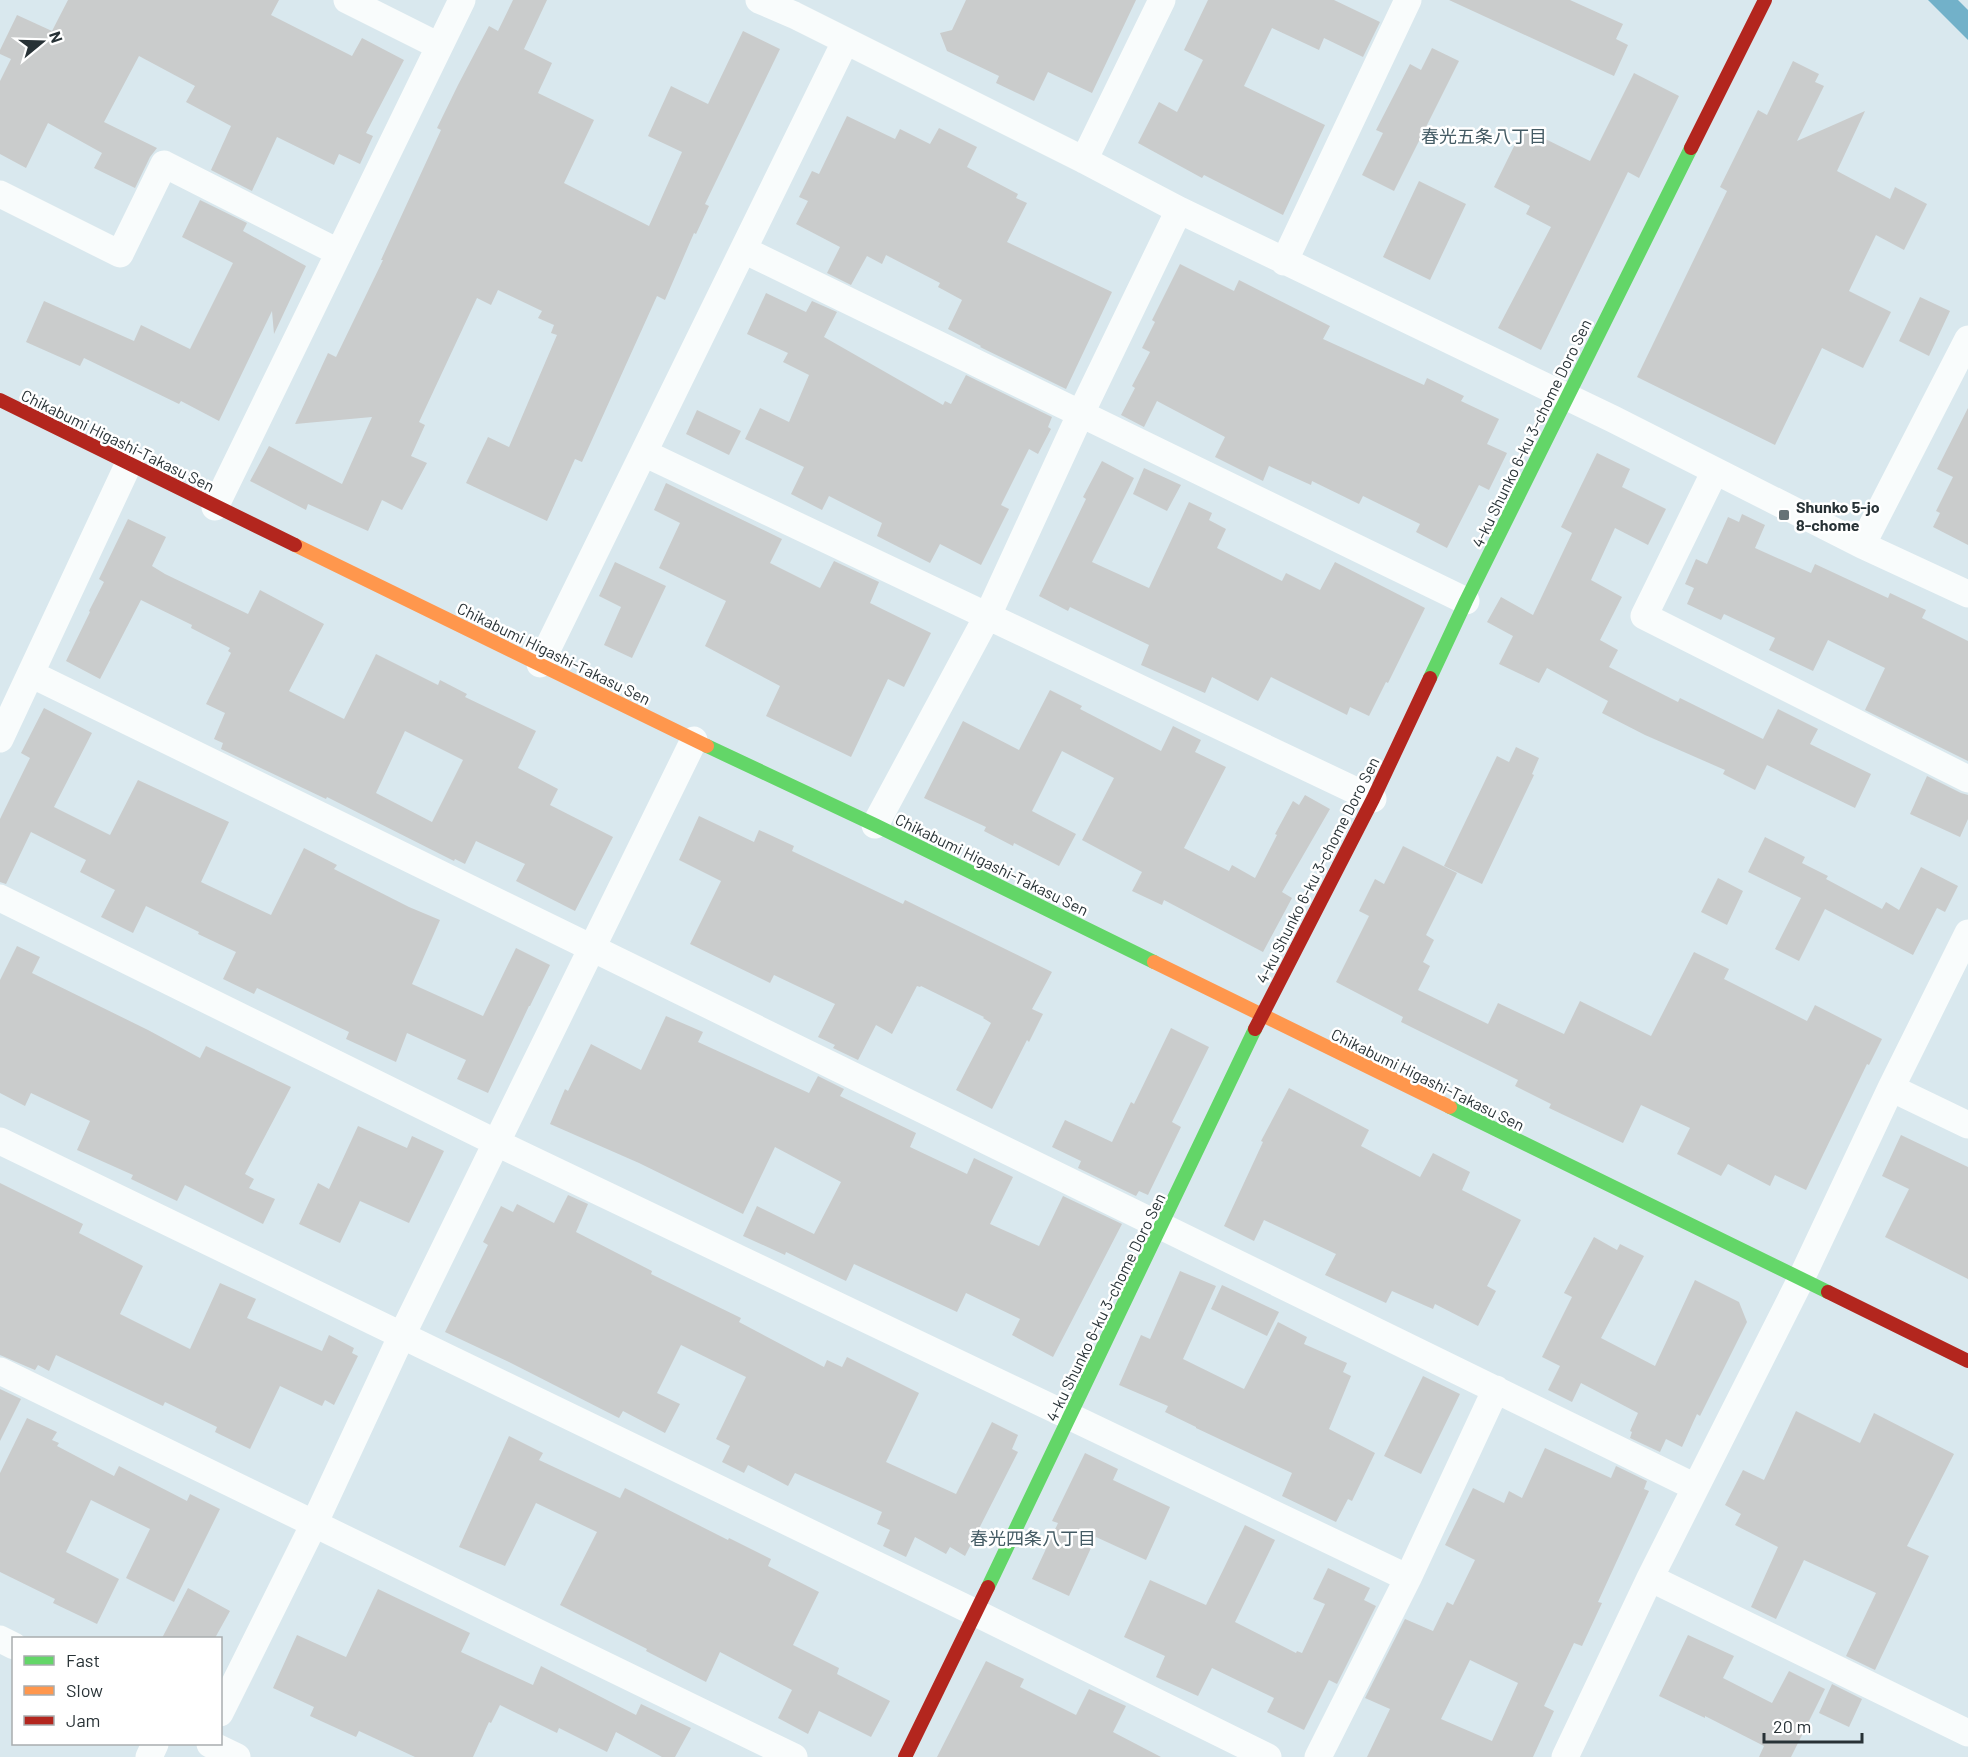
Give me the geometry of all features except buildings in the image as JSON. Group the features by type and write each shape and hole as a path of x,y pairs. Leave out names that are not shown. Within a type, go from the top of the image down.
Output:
{"street":[{"path":"347,0 439,46"},
{"path":"215,507 462,0"},
{"path":"759,0 794,15 1284,262 1567,397 1862,545 1968,594"},
{"path":"1084,160 1162,0"},
{"name":"4-ku Shunko 6-ku 3-chome Doro Sen","path":"905,1757 1262,1015 1373,799 1466,601 1764,0"},
{"path":"1284,262 1398,3"},
{"path":"540,664 845,42"},
{"path":"0,194 120,254 164,164 338,252"},
{"path":"875,825 988,615 1081,413 1179,210"},
{"path":"744,250 1466,601"},
{"path":"1862,545 1968,339"},
{"name":"Chikabumi Higashi-Takasu Sen","path":"0,400 694,740 875,825 1968,1362"},
{"path":"644,453 1373,799"},
{"path":"0,739 129,463"},
{"path":"1715,471 1644,616 1968,779"},
{"path":"31,674 1695,1487"},
{"path":"222,1709 314,1524 402,1335 694,740"},
{"path":"0,898 497,1143 1408,1578"},
{"path":"1565,1757 1650,1578 1801,1279 1891,1088 1968,933"},
{"path":"1891,1088 1968,1125"},
{"path":"0,1141 976,1613 1268,1757"},
{"path":"0,1371 794,1757"},
{"path":"1318,1757 1408,1578 1496,1389"},
{"path":"1650,1578 1968,1733"},
{"path":"214,1745 237,1757"}],"water":[{"path":"1928,0 1958,0 1968,10 1968,40"}],"traffic: fast":[{"path":"1430,678 1691,148"},
{"path":"707,746 875,825 1154,962"},
{"path":"988,1587 1255,1029"},
{"path":"1450,1107 1828,1292"}],"traffic: slow":[{"path":"295,545 707,746"},
{"path":"1154,962 1450,1107"}],"traffic: jam":[{"path":"1691,148 1765,0"},
{"path":"0,400 295,545"},
{"path":"1255,1029 1373,799 1430,678"},
{"path":"1828,1292 1968,1361"},
{"path":"905,1757 988,1587"}],"place":[{"name":"Shunko 5-jo 8-chome","path":"1784,515"}],"district":[{"name":"春光五条八丁目","path":"1484,136"},
{"name":"春光四条八丁目","path":"1033,1538"}]}
